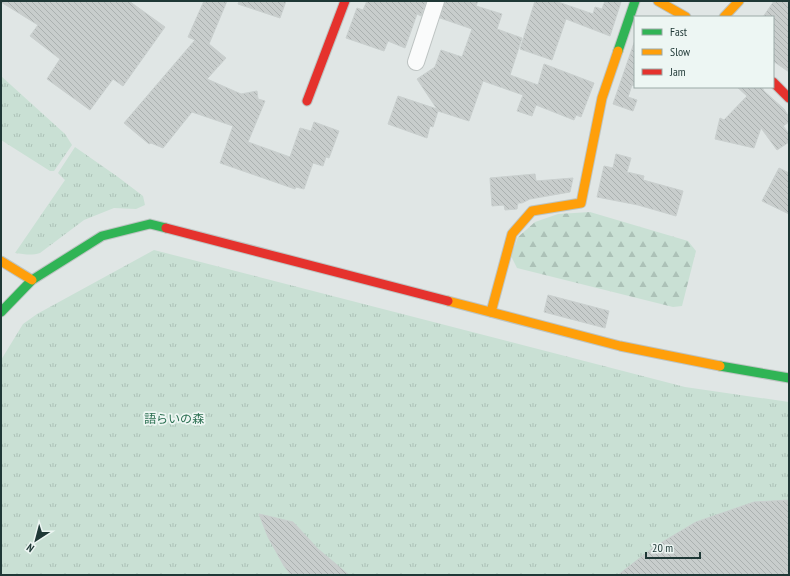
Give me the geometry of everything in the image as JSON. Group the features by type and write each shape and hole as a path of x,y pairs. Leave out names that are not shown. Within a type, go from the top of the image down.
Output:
{"street":[{"path":"307,101 344,1"},
{"path":"416,62 436,1"},
{"path":"491,312 512,234 532,211 581,203 602,98 635,1"},
{"path":"658,1 684,16"},
{"path":"725,16 739,1"},
{"path":"774,83 789,98"},
{"path":"1,312 32,280 102,236 150,224 620,346 732,369 789,378"},
{"path":"1,261 32,280"}],"green space":[{"path":"1,76 65,134 72,145 54,171 50,171 1,140"},
{"path":"75,147 143,196 145,205 136,209 114,208 84,220 40,253 31,255 15,253 65,180 58,173"},
{"path":"590,212 688,241 696,251 682,306 673,307 517,268 511,256 518,237 535,222 558,214"},
{"name":"語らいの森","path":"154,250 685,387 789,402 789,575 1,575 1,360 23,324 37,314"}],"building":[{"path":"1,1 129,1 165,27 123,86 113,79 90,110 47,79 60,59 30,36 38,25"},
{"path":"204,1 227,1 209,44 226,58 207,79 241,94 257,91 258,99 265,101 248,142 290,157 300,128 311,131 314,122 339,131 329,158 326,157 323,166 313,163 304,189 296,187 295,189 220,163 233,126 192,112 163,148 151,143 149,144 124,123 195,40 188,37"},
{"path":"239,1 286,1 280,18 238,4"},
{"path":"367,1 426,1 421,16 417,14 405,48 388,41 384,51 346,38 357,8 363,10"},
{"path":"445,1 478,1 476,6 502,14 497,29 522,38 510,75 538,85 544,64 594,83 581,117 576,115 574,120 536,105 532,116 517,111 523,95 483,81 469,121 438,111 433,127 430,126 427,138 388,124 398,96 437,109 417,79 435,67 441,50 462,57 472,29 440,18"},
{"path":"535,1 555,1 593,14 595,7 602,9 605,1 621,2 610,36 566,19 552,60 520,49"},
{"path":"774,1 789,1 789,72 774,62 774,16 764,16"},
{"path":"634,43 634,86 632,85 628,97 637,100 633,111 613,104"},
{"path":"738,88 762,88 784,109 789,117 789,122 783,126 789,134 789,142 777,150 761,128 754,148 715,139 720,118 724,120 747,96"},
{"path":"616,154 631,158 627,172 644,176 643,180 683,191 676,216 638,205 597,197 604,166 613,168"},
{"path":"779,168 789,173 789,214 762,201"},
{"path":"535,174 536,181 573,178 570,192 530,199 522,203 518,203 517,209 505,210 504,205 492,206 490,178"},
{"path":"548,295 609,311 605,328 544,312"},
{"path":"789,500 789,575 618,575 654,547 696,522 754,502"},
{"path":"259,514 293,522 318,549 349,575 291,575 284,566 268,537"}],"traffic: fast":[{"path":"618,51 635,1"},
{"path":"1,312 32,280 102,236 150,224 166,228"},
{"path":"720,366 789,378"}],"traffic: slow":[{"path":"658,1 684,16"},
{"path":"725,16 739,1"},
{"path":"491,312 512,234 532,211 581,203 602,98 618,51"},
{"path":"1,261 32,280"},
{"path":"448,301 620,346 720,366"}],"traffic: jam":[{"path":"307,101 345,1"},
{"path":"774,83 789,98"},
{"path":"166,228 448,301"}]}
